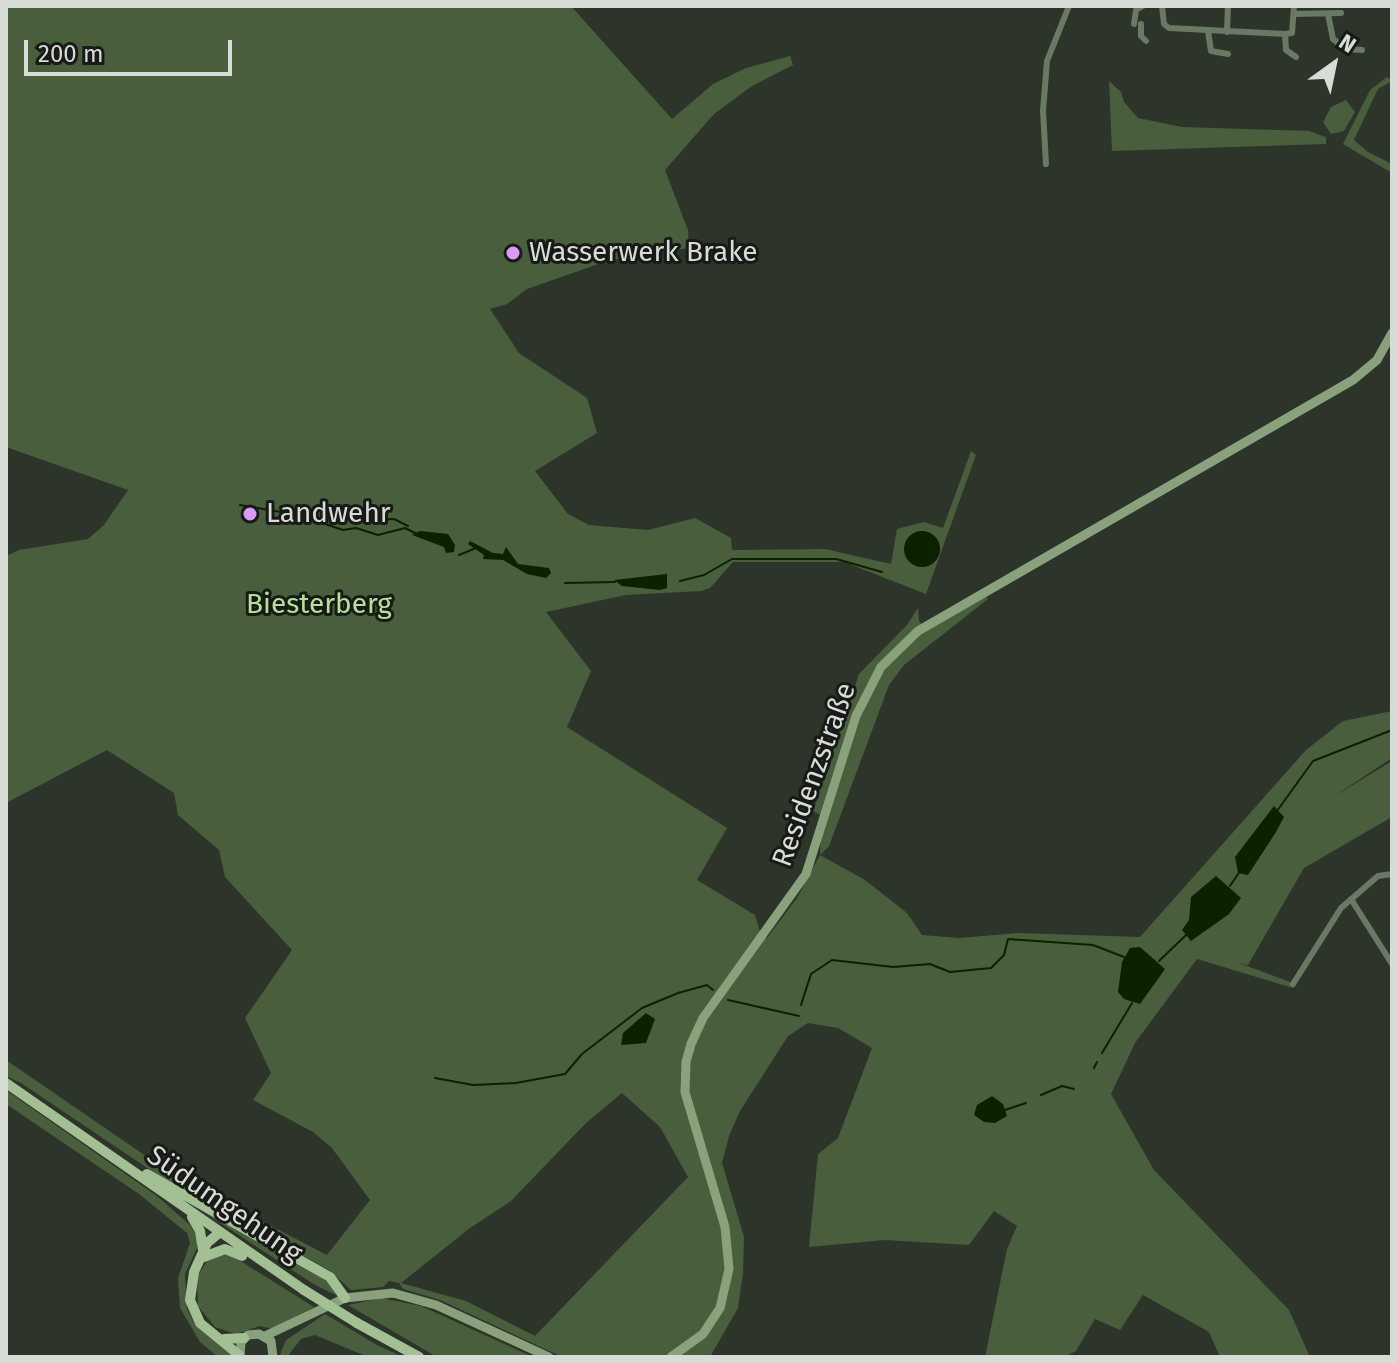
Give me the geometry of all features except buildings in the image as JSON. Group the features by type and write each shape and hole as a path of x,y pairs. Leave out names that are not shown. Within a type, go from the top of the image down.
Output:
{"main road":[{"name":"Residenzstraße","path":"671,1357 703,1334 720,1308 729,1269 725,1227 685,1092 691,1044 703,1018 806,874 856,716 881,667 918,631 1353,380 1377,360 1392,333"},
{"name":"Südumgehung","path":"6,1083 273,1270 357,1323 419,1357"},
{"path":"110,1154 330,1277 345,1298"},
{"path":"183,1207 196,1221 202,1254"},
{"path":"219,1233 202,1254 190,1280 193,1312 205,1329 222,1339 240,1356"},
{"path":"202,1254 225,1249 273,1270"},
{"path":"222,1339 244,1338 253,1334 265,1336 294,1325 345,1298 393,1293 417,1298 549,1357"},
{"path":"265,1336 274,1353 294,1325"},
{"path":"240,1356 244,1338"}],"street":[{"path":"1046,164 1043,111 1047,61 1069,6"},
{"path":"1143,6 1136,10 1141,36 1146,41"},
{"path":"1162,6 1164,24 1169,28 1288,34"},
{"path":"1227,32 1228,6"},
{"path":"1296,57 1286,50 1294,10 1341,13"},
{"path":"1328,14 1333,39 1346,49 1362,50"},
{"path":"1208,31 1211,51 1228,54"},
{"path":"1293,984 1331,921 1378,876 1392,874"},
{"path":"1351,899 1392,964"}],"green space":[{"name":"Biesterberg","path":"6,6 571,6 672,119 713,84 746,68 790,56 793,65 752,86 714,114 665,170 688,230 689,248 610,260 527,289 507,304 490,309 519,353 587,398 597,433 535,471 568,514 589,525 648,530 695,518 731,538 732,550 825,549 891,564 897,529 924,522 943,528 971,451 976,455 926,594 844,562 733,562 710,588 701,591 626,595 546,612 591,671 567,727 727,828 697,880 755,915 761,935 767,938 797,898 820,855 865,880 907,913 922,935 959,938 1018,933 1140,937 1306,750 1343,721 1392,711 1392,758 1333,797 1392,761 1392,817 1304,868 1248,965 1239,963 1293,983 1319,946 1293,988 1197,959 1135,1043 1111,1094 1154,1170 1289,1310 1310,1357 1220,1357 1209,1332 1143,1295 1120,1330 1095,1319 1076,1351 1064,1357 985,1357 1007,1249 1017,1226 994,1211 969,1245 885,1240 809,1247 818,1154 838,1138 872,1048 838,1028 808,1023 788,1036 740,1111 729,1136 722,1163 744,1237 743,1273 738,1308 710,1357 562,1357 440,1300 403,1289 399,1283 389,1281 383,1287 351,1290 329,1270 165,1180 6,1076 6,1060 175,1176 327,1255 370,1200 332,1148 313,1132 253,1100 271,1073 245,1018 292,950 225,877 219,850 178,815 174,793 107,750 6,803 6,556 19,550 88,539 104,525 128,490 6,447","holes":["622,1093 660,1127 688,1177 535,1336 466,1301 401,1283 470,1228 511,1201 586,1123"]},
{"path":"1387,77 1392,81 1378,89 1354,140 1368,152 1392,164 1392,173 1343,144 1370,90"},
{"path":"1109,81 1121,92 1124,102 1138,118 1182,127 1309,131 1326,137 1326,144 1112,151"},
{"path":"1346,100 1355,112 1344,131 1331,134 1323,122 1331,107"},
{"path":"985,596 988,599 904,665 889,685 829,846 820,855 822,816 813,811 859,674 907,625 918,608 919,621 927,630"},
{"path":"6,1090 157,1196 190,1225 197,1236 197,1248 185,1274 187,1309 195,1325 235,1357 218,1357 200,1342 180,1308 178,1278 190,1243 187,1233 139,1194 6,1104"},
{"path":"179,1196 329,1282 336,1295 315,1285"},
{"path":"225,1254 314,1307 273,1329 260,1326 236,1334 215,1327 198,1306 197,1277 209,1258"},
{"path":"381,1298 421,1306 533,1357 437,1357 348,1305"},
{"path":"325,1314 403,1357 368,1357 315,1335 301,1339 287,1357 279,1357 286,1340"}],"shaded area":[{"path":"420,531 448,534 455,545 454,552 446,553 444,547 412,535"},
{"path":"922,531 935,536 940,549 935,562 922,567 909,562 904,549 909,536"},
{"path":"470,541 493,553 503,554 506,547 518,564 549,568 551,573 546,578 527,574 503,560 483,559 484,555 468,544"},
{"path":"667,574 667,588 660,590 622,586 614,580"},
{"path":"1274,806 1284,817 1276,832 1248,875 1238,873 1235,857"},
{"path":"1216,876 1241,898 1229,914 1191,941 1182,930 1189,920 1191,897"},
{"path":"1140,947 1165,969 1140,1004 1124,999 1118,992 1122,962 1130,948"},
{"path":"646,1013 655,1019 646,1043 621,1045 623,1033"},
{"path":"992,1096 1003,1104 1007,1116 995,1123 984,1122 974,1115 977,1105"}],"waterway":[{"path":"240,505 316,518"},
{"path":"356,520 394,519 408,526"},
{"path":"322,523 343,530 356,528 378,535 405,528 417,534"},
{"path":"459,555 476,548"},
{"path":"680,581 704,575 732,559 836,559 882,572"},
{"path":"565,583 615,582"},
{"path":"1277,811 1313,761 1392,730"},
{"path":"1230,886 1240,871"},
{"path":"1159,961 1186,935"},
{"path":"801,1005 811,974 832,960 893,967 930,964 950,972 991,968 1004,955 1008,939 1093,945 1124,957"},
{"path":"435,1078 473,1085 516,1083 565,1074 582,1054 642,1008 707,985 713,990"},
{"path":"728,1000 799,1016"},
{"path":"1102,1053 1132,1003"},
{"path":"1094,1068 1097,1062"},
{"path":"1041,1095 1062,1086 1074,1089"},
{"path":"1005,1110 1026,1103"}],"place":[{"name":"Wasserwerk Brake","path":"513,253"},
{"name":"Landwehr","path":"250,514"}]}
